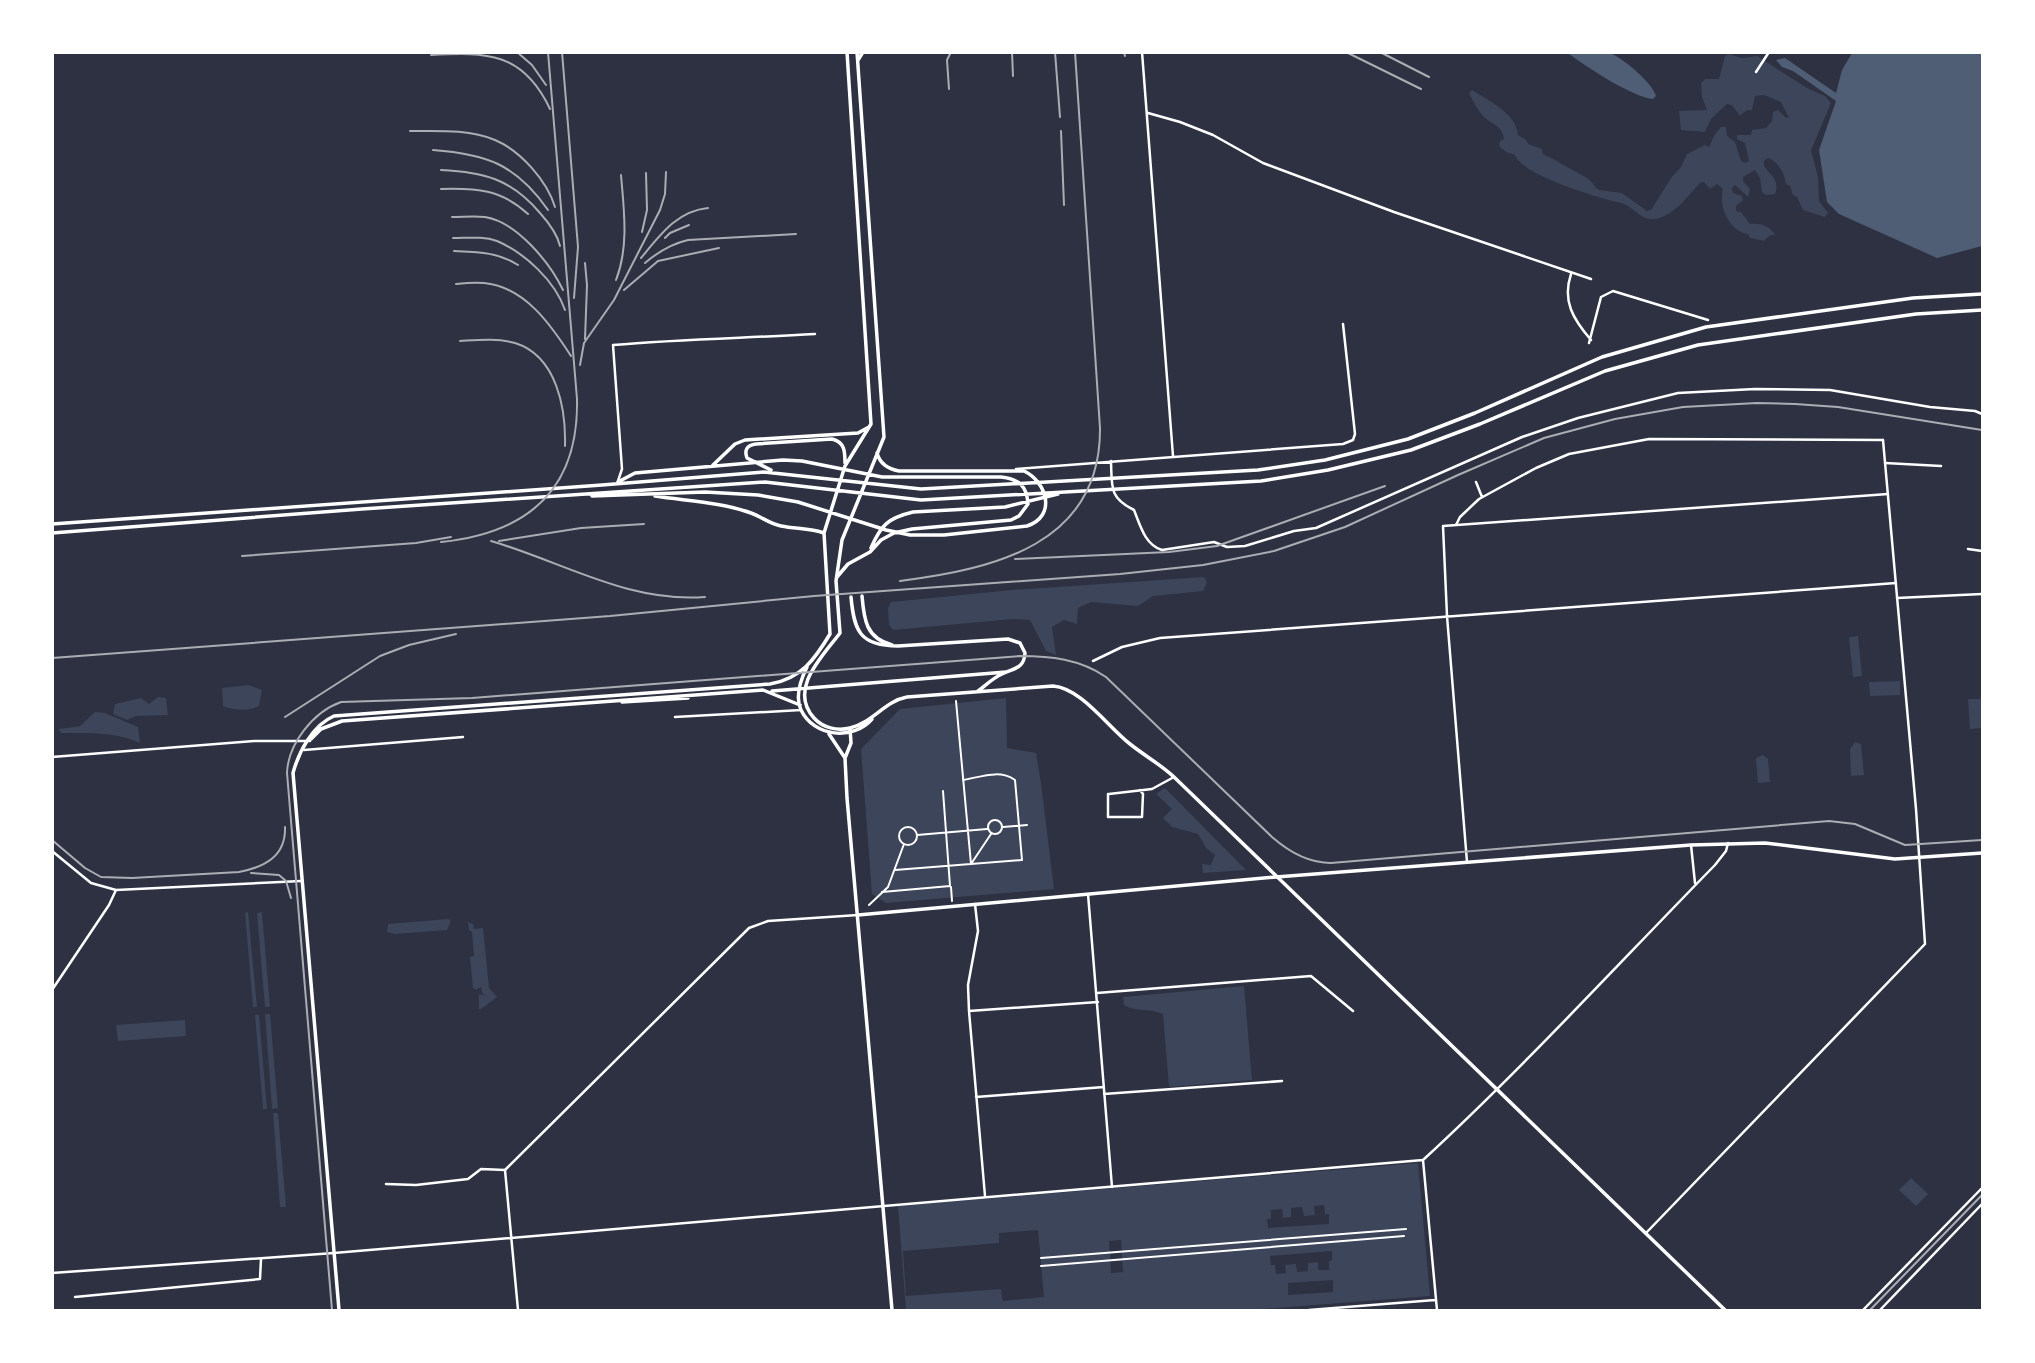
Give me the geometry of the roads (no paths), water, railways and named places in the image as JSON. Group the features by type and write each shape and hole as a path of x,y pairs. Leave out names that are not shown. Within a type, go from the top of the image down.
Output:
{"main road":[{"path":"339,1311 293,773 320,724 341,715 786,681 797,676 810,662 830,634 824,533 845,466 871,425 847,52"},
{"path":"850,731 821,725 807,709 804,699 806,684 815,664 841,633 836,578 842,540 865,488 876,451 884,437 857,52"},
{"path":"857,61 863,52"},
{"path":"845,466 843,445 837,440 763,443 748,446 746,450 747,458 754,464 777,471 932,489 1258,470 1348,455 1408,439 1475,413 1602,357 1693,330 1913,298 1983,293"},
{"path":"52,533 776,482 921,499 1261,481 1328,470 1411,450 1605,371 1698,345 1916,314 1983,310"},
{"path":"707,467 717,463 735,444 745,440 858,433 871,425"},
{"path":"584,494 600,497 734,493 784,499 886,530 930,536 1027,526 1038,521 1045,505 1044,489 1032,475 1024,471 899,471 883,464 876,451"},
{"path":"616,484 635,473 775,460 802,461 872,475 905,478 1002,477 1018,481 1026,491 1028,504 1019,516 1011,520 894,533 881,540 870,552 848,564 836,578"},
{"path":"52,524 777,471"},
{"path":"583,487 584,494"},
{"path":"870,552 884,525 891,518 913,512 1005,507 1066,492"},
{"path":"643,495 714,504 752,513 771,523 824,533"},
{"path":"862,596 864,621 870,632 883,642 898,646"},
{"path":"851,597 853,619 860,634 875,644 898,646 1014,640 1020,643 1025,657 1018,668 1006,672 973,693"},
{"path":"800,707 800,684 810,662"},
{"path":"613,701 634,702 1006,672"},
{"path":"827,732 850,731 863,727 893,701 901,698 1053,686 1074,693 1131,745 1174,777 1725,1311"},
{"path":"310,741 321,729 342,721 768,691 800,707 812,723 833,737 845,758 892,1311"},
{"path":"845,758 851,743 850,731"},
{"path":"858,915 1276,877 1691,845 1765,843 1880,858 1983,853"}],"street":[{"path":"1142,52 1173,456"},
{"path":"1756,72 1769,52"},
{"path":"1147,113 1213,135 1263,163 1315,183 1591,279"},
{"path":"1572,273 1566,293 1574,318 1590,342 1601,297 1613,291 1708,320"},
{"path":"1012,470 1343,444 1353,440 1343,324"},
{"path":"616,484 622,469 613,345 712,337 815,334"},
{"path":"1111,461 1112,487 1116,499 1134,510 1142,530 1156,548 1162,550 1214,542 1227,547 1316,527 1491,449 1578,418 1678,393 1755,389 1830,390 1983,414"},
{"path":"1456,525 1460,517 1482,497 1535,468 1569,454 1649,439 1883,440 1925,944 1646,1233"},
{"path":"1885,463 1941,466"},
{"path":"1476,482 1482,497"},
{"path":"1467,862 1447,616 1443,526 1888,494"},
{"path":"1968,550 1983,551"},
{"path":"1093,661 1122,647 1160,638 1896,583"},
{"path":"1897,598 1983,594"},
{"path":"956,701 971,864"},
{"path":"675,717 800,707"},
{"path":"304,750 463,737"},
{"path":"52,757 244,741 310,741"},
{"path":"895,870 1022,860 1015,780 1007,774 993,774 963,780"},
{"path":"1140,790 1143,795 1142,817 1108,817 1108,794 1140,790 1152,789 1174,777"},
{"path":"943,791 952,901"},
{"path":"991,836 987,829 989,820 997,819 1002,827"},
{"path":"1002,827 1027,825"},
{"path":"991,836 997,836 1002,827"},
{"path":"869,905 888,887 904,844 899,835 904,828 912,828 917,835"},
{"path":"917,835 987,829"},
{"path":"904,844 914,843 917,835"},
{"path":"971,864 991,836"},
{"path":"52,1273 334,1253 1423,1160 1497,1091 1621,965 1715,865 1726,851 1728,843"},
{"path":"1691,845 1696,885"},
{"path":"52,851 91,883 116,890 301,881"},
{"path":"882,892 950,886"},
{"path":"52,990 109,905 116,890"},
{"path":"1088,893 1112,1187"},
{"path":"975,904 978,931 968,985 985,1196"},
{"path":"386,1184 416,1185 468,1179 481,1168 505,1170 749,928 768,921 858,915"},
{"path":"1097,993 1311,976 1353,1011"},
{"path":"969,1012 1097,1002"},
{"path":"1104,1094 1282,1081"},
{"path":"976,1097 1104,1087"},
{"path":"1423,1160 1437,1311"},
{"path":"505,1170 518,1311"},
{"path":"1863,1311 1983,1188"},
{"path":"1880,1311 1983,1205"},
{"path":"1041,1258 1406,1229"},
{"path":"1041,1266 1404,1236"},
{"path":"75,1297 260,1279 261,1258"},
{"path":"1309,1311 1437,1300"}],"tram line":[{"path":"332,1310 287,773 292,751 304,730 321,713 341,702 472,698 1020,656 1042,657 1075,662 1106,677 1272,837 1292,851 1315,861 1331,863 1829,821 1855,824 1905,845 1982,840"},
{"path":"52,840 85,868 101,877 132,878 239,872 257,867 278,853 285,827"},
{"path":"251,873 279,875 286,881 291,898"},
{"path":"1870,1310 1982,1195"}],"railway":[{"path":"517,52 532,65 546,85"},
{"path":"441,542 499,529 522,517 542,501 558,482 569,458 575,431 577,399 548,52"},
{"path":"562,52 578,247 574,298"},
{"path":"949,89 947,60 951,52"},
{"path":"1012,52 1013,76"},
{"path":"1055,52 1060,117"},
{"path":"900,581 971,568 1005,558 1036,544 1062,524 1083,499 1096,467 1100,428 1075,52"},
{"path":"1124,52 1125,56"},
{"path":"1346,52 1421,89"},
{"path":"1380,52 1429,77"},
{"path":"431,55 486,56 515,66 528,76 550,109"},
{"path":"410,131 464,132 485,136 505,145 532,168 546,187 555,207"},
{"path":"1061,131 1064,205"},
{"path":"433,150 469,155 498,164 524,182 548,210"},
{"path":"441,170 484,176 518,192 555,232 560,246"},
{"path":"580,365 584,343 614,300 660,210 665,194 666,172"},
{"path":"642,232 647,210 646,173"},
{"path":"616,280 624,242 621,175"},
{"path":"441,189 488,192 508,199 528,214"},
{"path":"641,258 678,219 708,208"},
{"path":"452,217 485,217 509,227 541,256 563,290"},
{"path":"665,238 689,225"},
{"path":"645,263 665,248 688,240 796,234"},
{"path":"453,238 492,239 508,246 538,269 554,289 565,310"},
{"path":"624,290 658,261 719,248"},
{"path":"454,251 495,255 518,265"},
{"path":"585,263 585,339"},
{"path":"456,284 484,283 512,292 535,309 571,356"},
{"path":"460,341 508,341 529,350 541,359 550,372 561,401 565,446"},
{"path":"52,658 610,616 814,596 1120,574 1203,565 1274,551 1345,527 1544,438 1615,419 1683,407 1757,403 1838,407 1982,430"},
{"path":"1015,559 1169,552 1217,546 1385,486"},
{"path":"499,541 581,528 644,524"},
{"path":"242,556 416,543 451,537"},
{"path":"491,541 622,587 649,594 705,597"},
{"path":"285,717 380,656 409,645 456,634"}]}
